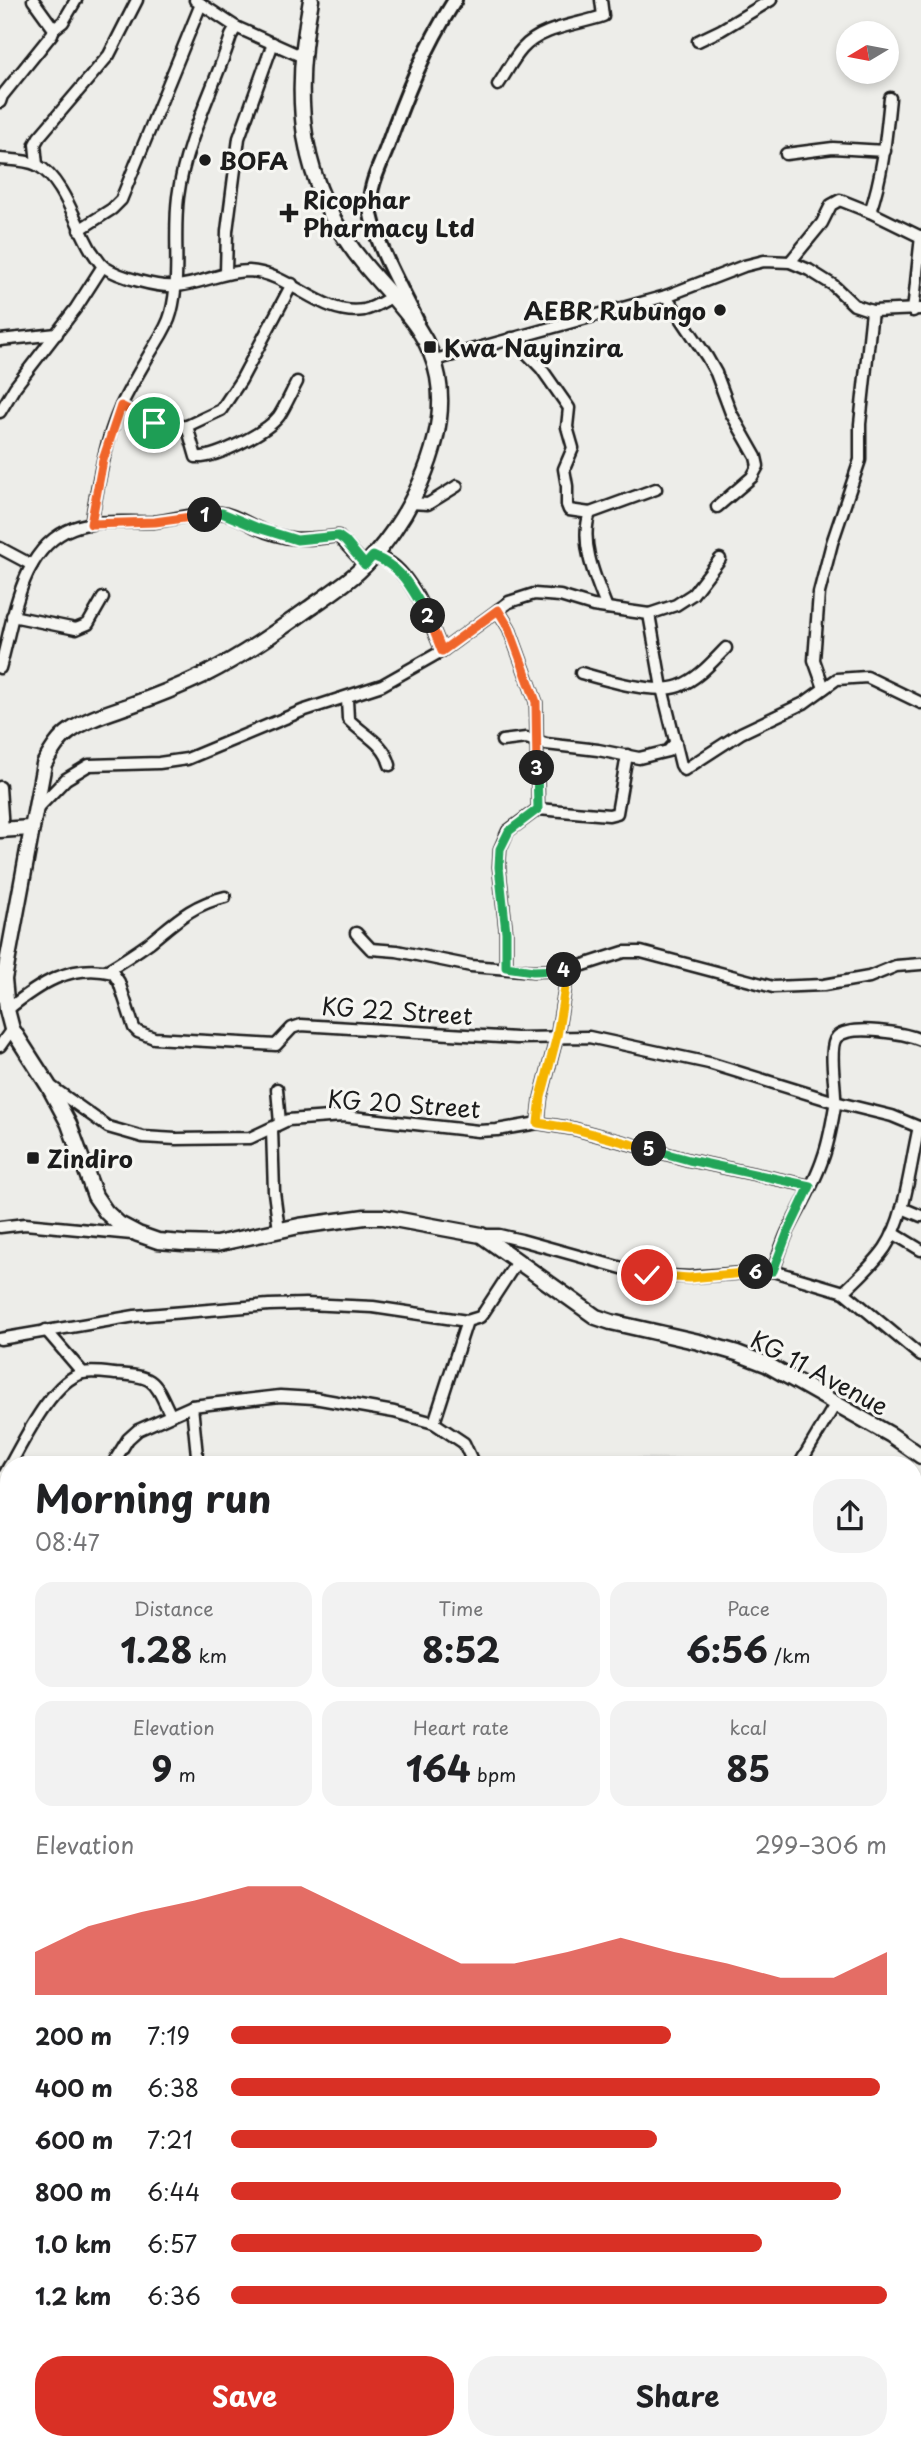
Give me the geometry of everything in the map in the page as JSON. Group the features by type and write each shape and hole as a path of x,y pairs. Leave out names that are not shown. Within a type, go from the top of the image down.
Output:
{"main road":[{"path":"312,0 303,57 304,127 317,185 337,228 364,264 408,312 423,334 435,360 440,393 438,425 422,481 386,542 369,560 282,627 207,673 159,695 88,720 69,731 55,746 44,764 30,828 4,979 7,1010 12,1029 69,1124 95,1196 106,1212 138,1234 158,1241 216,1244 348,1218 383,1217 481,1235"},
{"path":"2,830 30,828"},
{"name":"KG 11 Avenue","path":"481,1235 586,1311 611,1322 737,1353 785,1374 891,1435 921,1456"}],"street":[{"path":"33,0 54,29"},
{"path":"0,102 54,29 64,22 76,0"},
{"path":"37,165 35,144 39,136 109,55 137,0"},
{"path":"423,334 382,245 371,209 371,190 404,100 432,37 454,0"},
{"path":"498,85 524,46 573,23 603,16 601,0"},
{"path":"698,41 771,0"},
{"path":"79,230 121,200 198,1 236,27 303,57"},
{"path":"91,524 103,460 121,406 137,374 164,333 171,314 176,286 175,230 178,195 192,141 236,27"},
{"path":"226,273 227,230 239,138 273,43"},
{"path":"870,212 885,151 890,98"},
{"path":"786,155 833,148 885,151"},
{"path":"0,159 37,165 56,183 79,230 103,266 144,282 176,286 226,273 250,271 272,275 322,303 355,311 366,310 393,296"},
{"path":"435,360 666,296 764,261 790,262 809,270 833,285 854,305 872,312 917,310 921,237 840,200 835,201 822,223 790,262"},
{"path":"0,412 15,387 76,308 103,266"},
{"path":"121,406 161,426 187,426 221,410 241,380 292,284"},
{"path":"666,296 712,365 730,414 756,457 758,466 752,477 717,507"},
{"path":"824,688 814,660 819,593 832,543 860,460 860,424 872,312"},
{"path":"0,340 57,334"},
{"path":"513,338 541,368 567,404 567,428 573,449 564,470 569,510 590,513 656,489"},
{"path":"187,426 196,457 213,454 251,438 270,425 297,382"},
{"path":"410,503 428,504 457,486"},
{"path":"0,668 12,616 32,565 52,540 73,528 91,524 155,522 222,513 297,540 338,536 369,560 393,564 405,578 428,616 442,651"},
{"path":"590,513 586,525 588,546 607,608"},
{"path":"0,548 32,565"},
{"path":"34,813 66,779 89,765 159,763 187,759 302,711 347,699 382,685 442,651 509,602 534,594 560,596 607,608 649,614 676,605 693,594 720,559"},
{"path":"12,616 72,629 82,628 88,624 103,598"},
{"path":"498,610 509,628 533,689 537,719 535,741 538,809"},
{"path":"649,614 662,688 682,769 687,770 733,738 804,703 837,679 867,677 921,704"},
{"path":"581,673 604,680 662,688 692,679 726,648"},
{"path":"347,699 348,719 381,746 387,753 390,765"},
{"path":"502,741 526,738 639,758 668,751 676,742"},
{"path":"506,967 506,932 499,867 500,849 509,831 538,809 609,815 617,813 627,755"},
{"path":"0,788 2,830"},
{"path":"7,1010 37,986 62,974 88,970 106,971 150,941 180,916 205,902 225,897"},
{"path":"356,933 371,949 397,951 471,965 533,971 568,970 624,952 641,951 748,979 761,985 784,987 845,982 869,977 896,966 921,964"},
{"path":"538,1123 568,970"},
{"name":"KG 22 Street","path":"106,971 113,972 119,982 134,1028 154,1038 276,1045 292,1028 301,1025 493,1037 597,1038 709,1063 835,1102 892,1116 920,1128"},
{"path":"0,1046 12,1029"},
{"path":"773,1271 787,1234 823,1158 835,1102 833,1067 834,1042 837,1037 848,1032 878,1032 897,1033 921,1040"},
{"name":"KG 20 Street","path":"48,1085 108,1127 143,1137 250,1138 298,1118 353,1116 401,1124 478,1131 538,1123 575,1129 689,1160 810,1186"},
{"path":"277,1089 274,1192 279,1230"},
{"path":"844,1292 877,1257 893,1233 902,1208 920,1128"},
{"path":"902,1208 921,1216"},
{"path":"0,1227 25,1224 138,1234"},
{"path":"893,1233 921,1251"},
{"path":"481,1235 499,1235 522,1240 647,1275 689,1278 773,1271 844,1292 921,1356"},
{"path":"0,1339 135,1316 306,1304 373,1307 467,1321 480,1317 518,1261"},
{"path":"434,1423 467,1321"},
{"path":"46,1330 83,1373"},
{"path":"15,1456 52,1397 73,1378 83,1373 140,1376 150,1380 158,1387 170,1414"},
{"path":"118,1456 138,1430 170,1414 192,1406 280,1396 314,1398 394,1412 434,1423 464,1443 470,1456"},
{"path":"804,1456 836,1403"},
{"path":"192,1406 197,1456"}],"place":[{"name":"BOFA","path":"205,160"},
{"name":"Ricophar Pharmacy Ltd","path":"289,213"},
{"name":"AEBR Rubungo","path":"720,310"},
{"name":"Kwa Nayinzira","path":"430,347"},
{"name":"Zindiro","path":"33,1158"}],"route":[{"path":"154,423 121,406 103,460 91,524 155,522 222,513 297,540 338,536 365,565 373,556 393,564 405,578 428,616 442,651 498,610 509,628 536,702 535,741 539,789 538,809 509,831 500,849 506,967 533,971 568,970 538,1123 607,1136 689,1160 810,1186 773,1271 689,1278 647,1275"}]}
